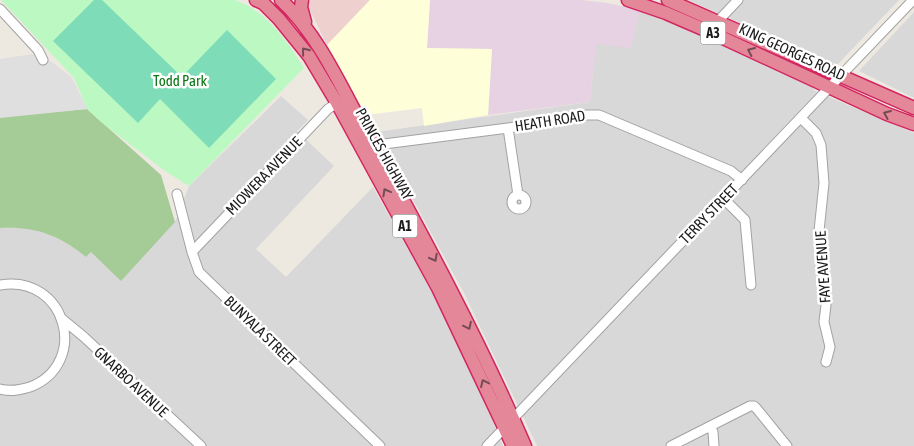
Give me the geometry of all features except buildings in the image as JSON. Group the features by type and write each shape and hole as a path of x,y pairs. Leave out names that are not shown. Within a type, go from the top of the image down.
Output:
{"highway":[{"name":"PRINCES HIGHWAY","path":"281,0 293,11 309,32 508,423 525,446"},
{"path":"302,0 300,7 309,32"},
{"name":"KING GEORGES ROAD","path":"628,0 675,16 887,114 914,124"},
{"name":"KING GEORGES ROAD","path":"668,0 914,108"},
{"name":"PRINCES HIGHWAY","path":"261,1 279,19 309,56 337,103 370,151"},
{"name":"PRINCES HIGHWAY","path":"508,423 513,446"}],"street":[{"path":"718,22 738,0"},
{"name":"TERRY STREET","path":"486,446 913,0"},
{"path":"0,9 38,50 43,60"},
{"name":"MIOWERA AVENUE","path":"192,252 328,109 337,103"},
{"name":"HEATH ROAD","path":"370,151 384,144 508,128 587,115 606,116 730,171 742,180"},
{"name":"FAYE AVENUE","path":"801,118 816,133 822,146 824,183 819,231 826,306 824,322 830,347 826,362"},
{"path":"508,128 518,195"},
{"name":"BUNYALA STREET","path":"176,194 199,272 380,446"},
{"path":"724,199 745,220 751,285"},
{"name":"GNARBO AVENUE","path":"0,285 22,285 40,292 54,304 61,318 64,333 63,349 53,370 40,382 27,388 12,391 0,389"},
{"name":"GNARBO AVENUE","path":"61,318 201,446"},
{"path":"671,446 746,408 754,406 787,446"},
{"path":"710,426 713,432 714,446"}],"shaded area":[{"path":"311,0 370,0 327,45 309,8"},
{"path":"370,0 430,0 427,48 492,49 488,115 424,126 422,108 366,115 327,45"},
{"path":"430,0 581,0 640,10 631,48 596,44 590,102 488,115 492,49 427,48"},
{"path":"688,0 899,0 837,65"},
{"path":"640,10 688,29 812,87 815,91 914,133 914,446 537,446 464,293 376,132 590,102 596,43"},
{"path":"914,12 914,98 859,71"},
{"path":"33,54 51,61 72,78 87,109 0,118 0,59"},
{"path":"281,96 308,120 297,131 334,166 256,249 286,277 373,187 453,329 503,446 0,446 0,228 18,227 54,236 86,257 91,252 175,222 189,186"}],"green space":[{"name":"Todd Park","path":"1,0 235,0 257,11 266,19 283,37 304,68 189,186 165,171 87,109 74,78"},
{"path":"94,0 102,0 181,76 174,85 227,30 276,79 209,148 160,99 138,123 53,41"},
{"path":"87,109 161,175 175,222 121,281 91,252 86,257 66,243 35,230 0,228 0,117"}]}
